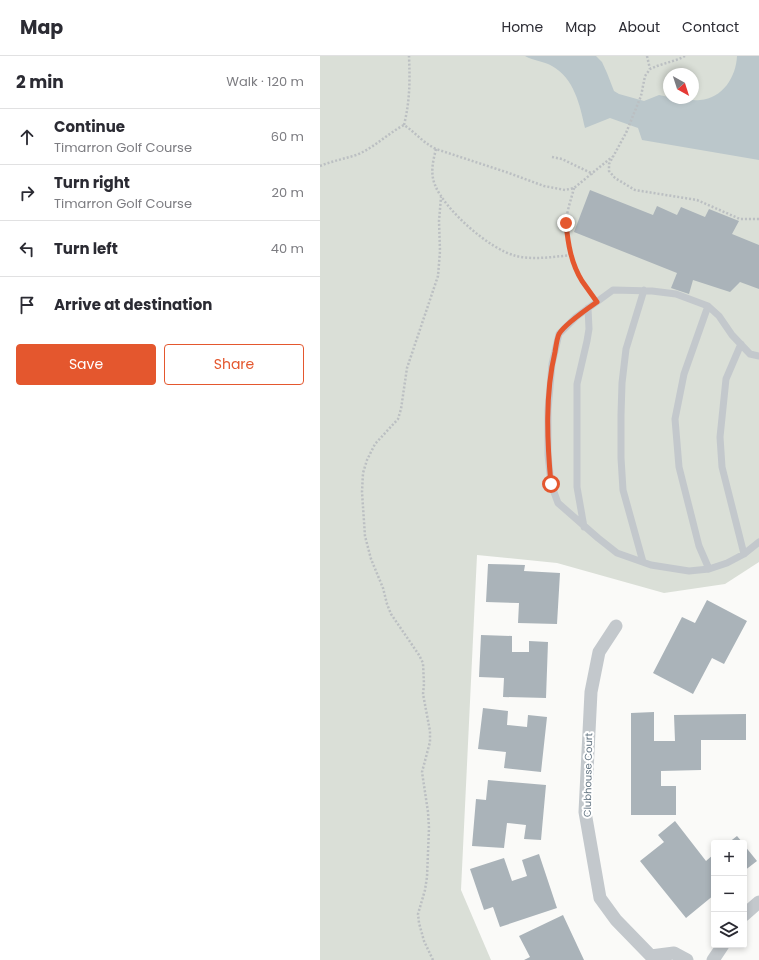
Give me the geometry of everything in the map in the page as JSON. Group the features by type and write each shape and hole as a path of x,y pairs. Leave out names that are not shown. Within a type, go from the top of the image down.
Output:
{"street":[{"name":"Clubhouse Court","path":"616,626 599,652 590,692 585,812 600,898 616,920 652,958 674,953 687,960"},
{"path":"747,912 759,902"},
{"path":"713,960 721,948"}],"lane":[{"path":"759,356 750,354 732,335 719,316 708,306 676,294 644,290 613,290 576,317 559,334 552,364 548,410 548,455 551,484 558,503 584,527 617,553 643,562 689,571 709,570 744,554 759,542"},
{"path":"643,562 624,490 621,458 621,415 622,383 626,349 644,290"},
{"path":"708,306 684,374 675,419 679,467 699,546 709,570"},
{"path":"584,527 577,487 577,384 589,329 588,308"},
{"path":"741,344 726,379 720,437 722,467 744,554"}],"path":[{"path":"320,166 328,162 356,155 372,147 404,125 409,104 409,56"},
{"path":"647,56 650,69"},
{"path":"685,56 650,69 645,76 641,96 626,133 609,164 609,171 623,184 635,190 697,200 740,220 759,219"},
{"path":"404,125 412,130 425,144 436,149 544,186 565,190 574,188 612,157"},
{"path":"436,149 432,162 434,184 441,197 459,219 482,237 506,252 516,256 543,258 571,255"},
{"path":"552,158 562,159 593,174"},
{"path":"574,188 566,223 571,255 582,280 597,302"},
{"path":"433,960 424,941 418,914 427,877 429,828 422,772 430,742 430,731 422,694 424,684 423,662 386,604 383,588 371,559 365,536 362,492 363,473 375,444 398,420 407,368 438,276 441,197"}],"shaded area":[{"path":"320,56 759,56 759,562 725,584 664,593 557,563 477,555 461,890 491,960 320,960"},
{"path":"525,56 596,56 602,62 614,91 619,94 644,101 659,95 663,96 663,104 699,104 699,100 715,95 722,91 727,85 734,71 737,56 759,56 759,160 642,140 638,128 610,118 585,128 575,93 566,78 560,71 552,66"}],"building":[{"path":"590,190 653,215 657,206 677,215 681,207 705,217 709,209 739,221 732,234 759,245 759,289 740,282 730,292 693,280 689,294 671,288 677,273 574,232"},
{"path":"488,564 525,565 524,571 560,573 557,624 518,623 519,603 486,602"},
{"path":"707,600 747,621 724,664 712,658 693,694 653,673 682,617 695,623"},
{"path":"481,635 512,636 512,652 529,652 529,641 548,642 546,698 503,697 504,678 479,677"},
{"path":"483,708 508,711 507,725 527,727 528,715 547,717 541,772 504,768 506,752 478,749"},
{"path":"654,712 654,741 675,741 674,715 746,714 746,740 701,740 701,770 661,771 661,786 676,786 676,815 631,815 631,713"},
{"path":"488,780 546,785 541,840 524,839 526,825 507,823 504,848 472,846 476,799 486,800"},
{"path":"675,821 706,861 711,857 711,897 686,918 640,861 664,842 658,835"},
{"path":"737,836 740,840 732,840"},
{"path":"747,849 757,861 747,869"},
{"path":"539,854 557,908 500,927 493,907 484,910 470,869 504,858 512,881 527,876 522,860"},
{"path":"563,915 584,960 524,960 530,957 519,936"}],"route":[{"path":"551,484 548,455 548,410 552,364 559,334 576,317 597,302 582,280 573,261 568,246 566,223"}]}
